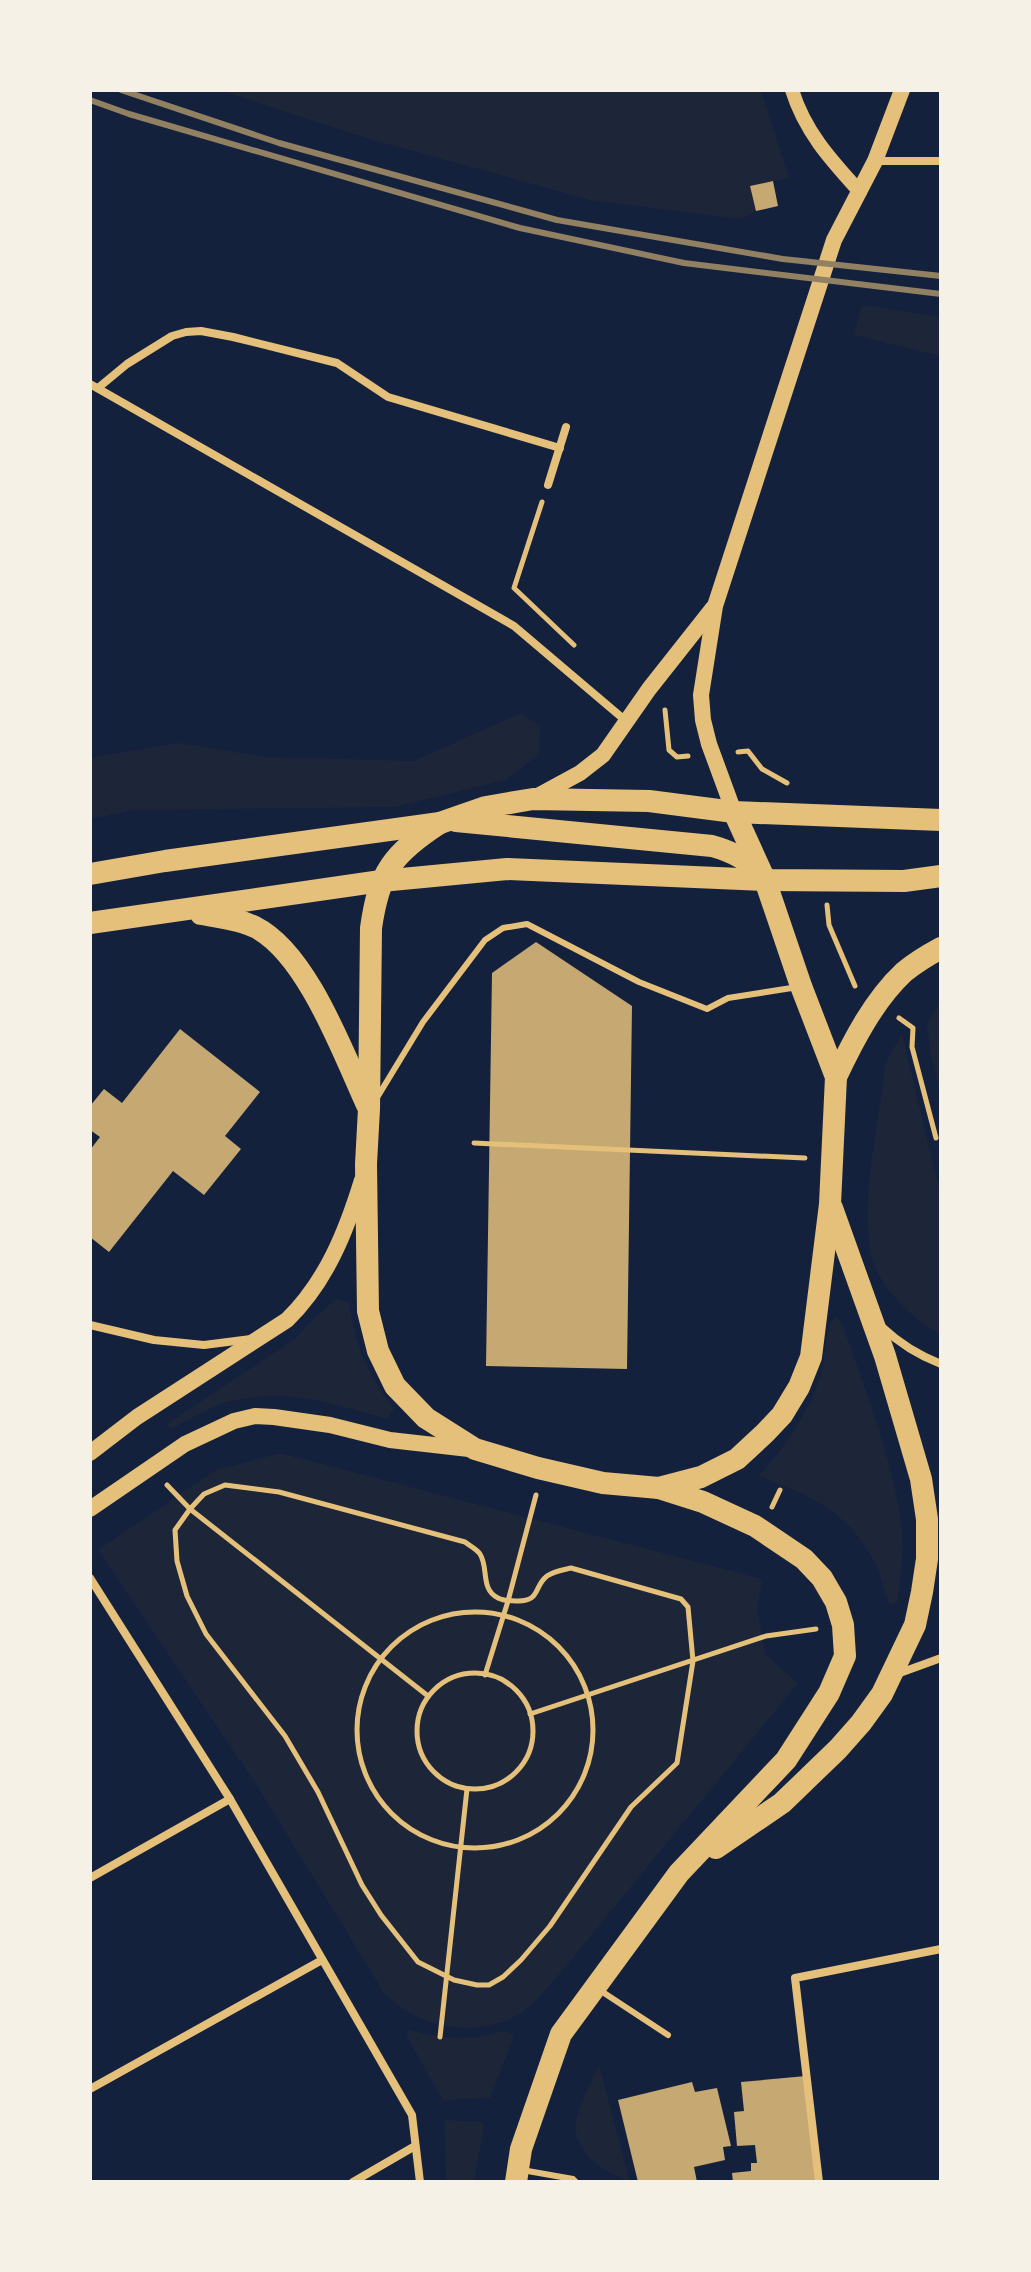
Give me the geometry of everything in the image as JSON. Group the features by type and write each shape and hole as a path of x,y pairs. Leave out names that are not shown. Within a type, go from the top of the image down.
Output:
{"highway":[{"path":"517,2176 521,2149 561,2034 679,1873 786,1760 829,1693 845,1656 843,1625 836,1602 822,1578 804,1559 755,1526 703,1502 659,1488 603,1483 475,1449 426,1418 395,1386 378,1351 368,1311 366,1164 369,950 375,900 381,881 395,858 412,840 443,822 486,807 533,799 649,801 734,812 941,820"},
{"path":"734,812 765,880 836,1077"},
{"path":"90,874 443,822 712,846 743,859 765,880"},
{"path":"90,923 381,881 528,868 765,880 904,881 941,876"},
{"path":"172,912 238,920 257,928 282,948 316,997 369,1109"},
{"path":"659,1488 701,1477 737,1459 782,1415 799,1387 811,1357 830,1204 836,1077 848,1052 892,985 906,970 941,948"},
{"path":"679,1873 782,1803 838,1749 882,1694 915,1625 927,1559 927,1519 921,1479 885,1356 830,1204"}],"main road":[{"path":"734,812 712,755 703,720 701,695 715,606 834,240 875,161 902,90"},
{"path":"533,799 580,773 603,755 649,689 715,606"},
{"path":"90,1453 137,1417 287,1320 302,1305 328,1266 346,1227 366,1164"},
{"path":"90,1509 185,1444 234,1421 255,1416 330,1425 390,1440 475,1449"}],"street":[{"path":"792,90 796,105 821,150 860,192"},
{"path":"875,161 941,161"},
{"path":"560,448 388,397 337,363 201,331 172,336 94,386 514,626 626,722"},
{"path":"548,485 566,427"},
{"path":"865,1303 879,1324 899,1343 941,1364"},
{"path":"90,1325 154,1340 204,1345 258,1339"},
{"path":"90,1578 230,1799 412,2115 420,2182"},
{"path":"889,1676 941,1658"},
{"path":"90,1878 230,1799"},
{"path":"819,2182 795,1978 941,1949"},
{"path":"90,2089 322,1960"},
{"path":"353,2182 415,2146"}],"lane":[{"path":"369,1109 423,1022 485,940 503,928 527,924 639,982 707,1009 728,998 801,986"},
{"path":"595,1987 668,2035"},
{"path":"517,2176 573,2179 576,2182"}],"path":[{"path":"548,485 514,588 582,653"},
{"path":"649,689 661,698 669,750 677,757 748,751 762,769 796,786 797,815"},
{"path":"825,881 829,925 854,985"},
{"path":"913,1028 912,1047 936,1138"},
{"path":"474,1143 831,1159"},
{"path":"150,1467 190,1509 428,1696"},
{"path":"485,1675 508,1601 542,1469"},
{"path":"225,1485 279,1492 465,1542 478,1551 487,1587 496,1598 526,1602 533,1598 545,1578 556,1571 571,1568 681,1599 688,1607 693,1661 677,1763 631,1807 550,1926 503,1977 489,1985 446,1977 418,1962 381,1915 362,1885 318,1792 285,1736 206,1634 187,1596 177,1561 175,1530 190,1509 204,1494 225,1485"},
{"path":"462,1613 484,1613 503,1618 549,1638 579,1669 592,1709 589,1760 583,1778 560,1809 531,1833 494,1847 459,1848 438,1843 404,1826 383,1807 366,1779 357,1742 363,1694 381,1657 421,1625 462,1613"},
{"path":"530,1714 766,1636 843,1625"},
{"path":"469,1673 500,1679 513,1688 523,1699 533,1728 532,1742 519,1769 509,1779 481,1789 467,1789 444,1781 421,1754 418,1742 418,1718 428,1696 453,1677 469,1673"},
{"path":"440,2037 467,1789"}],"shaded area":[{"path":"219,90 761,90 789,178 750,186 756,211 741,219 590,200 366,138"},
{"path":"862,305 941,317 941,356 854,335"},
{"path":"521,713 540,727 539,754 506,780 394,807 134,810 90,819 90,758 178,743 266,757 414,761"},
{"path":"941,1001 941,1098 927,1023"},
{"path":"902,1034 941,1192 941,1334 909,1312 890,1292 876,1269 869,1240 870,1178 884,1071"},
{"path":"336,1299 349,1302 364,1358 394,1409 387,1419 305,1398 264,1396 221,1404 170,1429 167,1424 295,1339"},
{"path":"836,1318 842,1322 877,1424 898,1503 903,1548 897,1603 890,1604 875,1563 853,1530 840,1517 812,1498 759,1476 788,1440 812,1399 822,1370 829,1327"},
{"path":"280,1453 762,1579 757,1610 766,1655 798,1683 557,1977 531,2005 509,2019 483,2027 443,2025 413,2015 386,1996 256,1784 98,1550 216,1470"},
{"path":"408,2030 456,2038 505,2031 514,2036 490,2098 443,2100 407,2037"},
{"path":"599,2065 630,2182 596,2163 578,2141 577,2116"},
{"path":"445,2120 484,2124 474,2182 446,2182"}],"building":[{"path":"773,181 778,206 756,211 750,186"},
{"path":"536,942 632,1006 627,1369 486,1366 492,973"},
{"path":"180,1029 260,1092 225,1136 241,1149 204,1195 173,1171 109,1252 90,1237 90,1150 100,1137 90,1130 90,1106 104,1089 122,1103"},
{"path":"806,2076 816,2182 733,2182 732,2173 751,2171 751,2163 757,2163 755,2145 737,2146 734,2112 744,2111 741,2082"},
{"path":"692,2082 695,2092 717,2088 731,2146 723,2147 725,2160 694,2167 697,2182 638,2182 618,2100"}],"railway":[{"path":"121,90 279,143 557,220 783,259 941,276"},
{"path":"90,100 520,228 684,263 941,294"}]}
